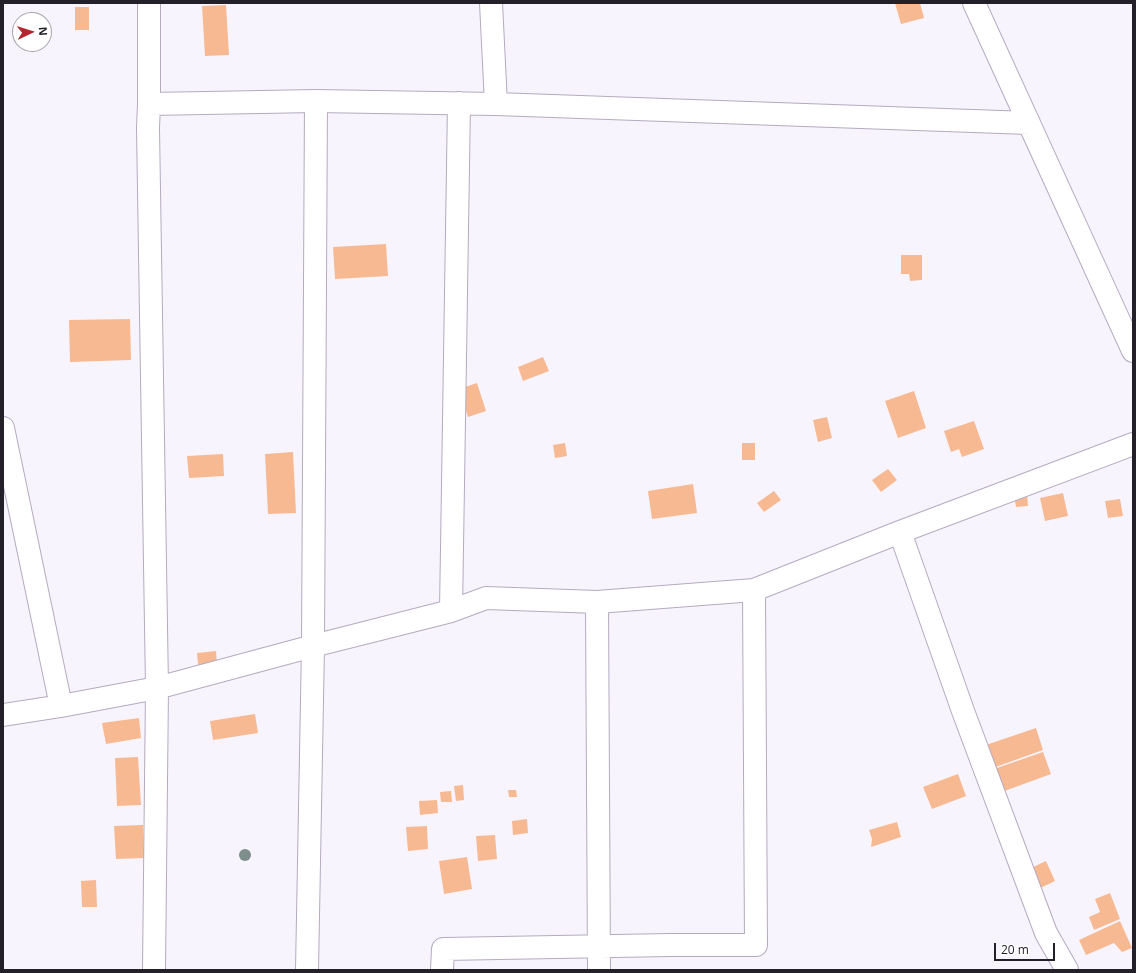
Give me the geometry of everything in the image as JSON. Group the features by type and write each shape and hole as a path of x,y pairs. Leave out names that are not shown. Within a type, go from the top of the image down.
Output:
{"street":[{"path":"149,3 148,128 157,688 154,970"},
{"path":"491,3 496,104"},
{"path":"974,3 1133,351"},
{"path":"149,104 316,101 459,103 1029,123"},
{"path":"307,970 313,646 316,101"},
{"path":"451,611 459,103"},
{"path":"3,428 61,706"},
{"path":"3,715 157,688 451,611 486,598 597,602 754,590 900,532 1133,444"},
{"path":"900,532 965,716 1046,933 1066,970"},
{"path":"442,970 442,950 599,946 756,945 754,590"},
{"path":"597,602 599,970"}],"building":[{"path":"895,3 920,3 924,18 901,24"},
{"path":"226,5 229,55 205,56 202,6"},
{"path":"75,7 89,7 89,30 75,30"},
{"path":"386,244 388,276 335,279 333,247"},
{"path":"901,255 922,255 922,280 910,281 909,274 901,274"},
{"path":"130,319 131,360 70,362 69,320"},
{"path":"543,357 549,371 523,381 518,367"},
{"path":"477,383 486,411 468,417 459,389"},
{"path":"914,391 926,428 898,438 885,401"},
{"path":"827,417 832,438 818,442 813,420"},
{"path":"974,421 984,449 962,457 959,449 951,452 944,431"},
{"path":"565,443 567,456 555,458 553,445"},
{"path":"742,443 755,443 755,460 742,460"},
{"path":"293,452 296,513 268,514 265,454"},
{"path":"223,454 224,476 189,478 187,456"},
{"path":"888,469 897,480 881,492 872,480"},
{"path":"693,484 697,513 652,519 648,491"},
{"path":"774,491 781,500 764,512 757,503"},
{"path":"1027,493 1028,506 1016,507 1014,495"},
{"path":"1063,493 1068,516 1045,521 1040,498"},
{"path":"1120,499 1123,516 1108,518 1105,501"},
{"path":"216,651 217,664 198,665 197,653"},
{"path":"255,714 258,733 213,740 210,721"},
{"path":"139,718 141,738 106,744 102,723"},
{"path":"1036,728 1043,750 990,769 983,746"},
{"path":"1043,752 1051,774 999,793 991,770"},
{"path":"138,757 141,805 117,806 115,758"},
{"path":"958,774 966,796 932,809 923,787"},
{"path":"463,785 464,800 456,801 454,786"},
{"path":"508,790 516,790 517,797 509,797"},
{"path":"451,791 452,802 441,802 440,792"},
{"path":"437,800 438,813 420,815 419,801"},
{"path":"527,819 528,833 513,835 512,821"},
{"path":"897,822 901,837 871,847 872,839 869,830"},
{"path":"143,825 144,858 116,859 114,826"},
{"path":"427,826 428,849 408,851 406,827"},
{"path":"495,835 497,859 478,861 476,836"},
{"path":"467,857 472,889 444,894 439,861"},
{"path":"1046,861 1055,881 1034,891 1025,871"},
{"path":"96,880 97,907 82,907 81,881"},
{"path":"1110,893 1120,919 1094,930 1089,917 1100,912 1095,899"},
{"path":"1120,921 1132,948 1122,952 1114,943 1086,955 1079,940"}]}
